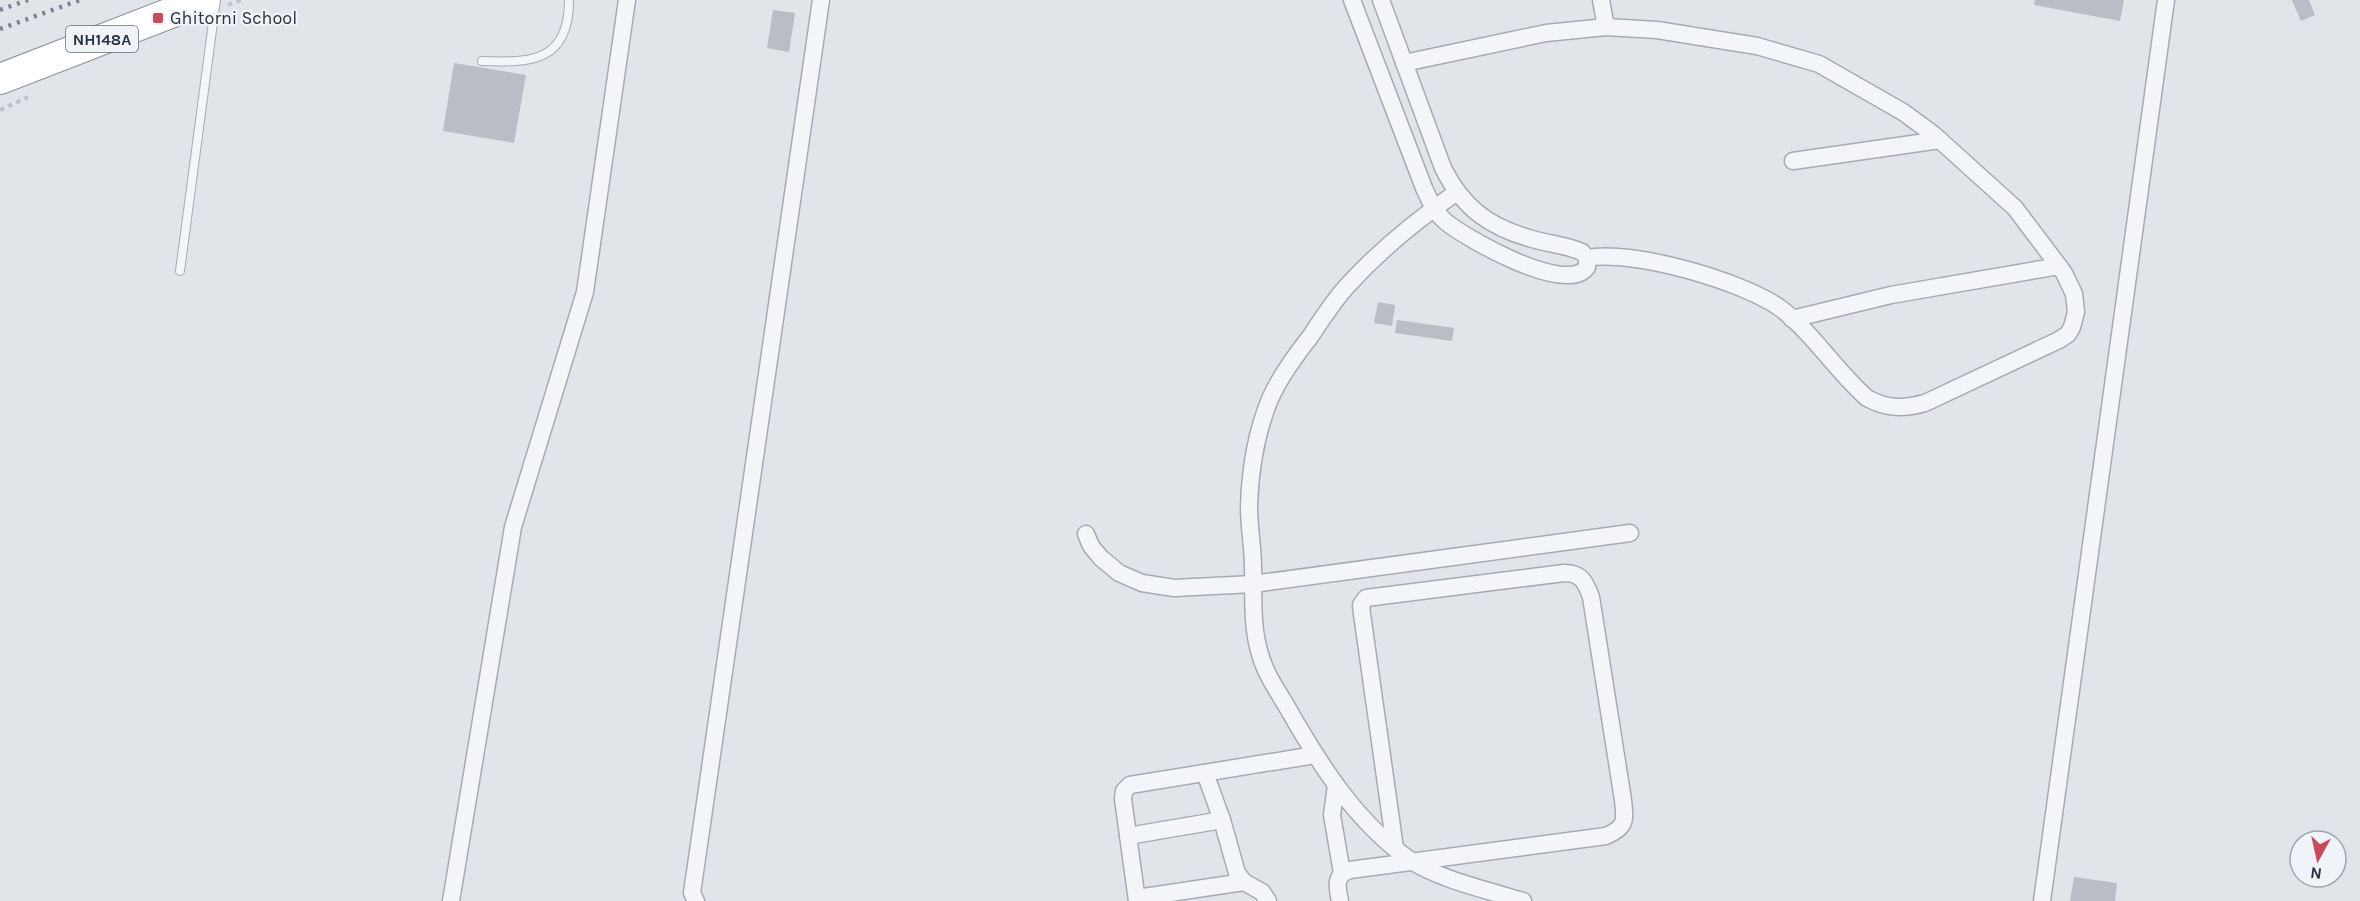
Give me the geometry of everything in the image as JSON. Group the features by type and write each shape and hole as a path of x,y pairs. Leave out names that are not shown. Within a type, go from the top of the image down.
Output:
{"highway":[{"name":"NH148A","path":"0,79 204,0"}],"street":[{"path":"451,901 513,527 585,292 627,0"},
{"path":"696,901 692,893 821,0"},
{"path":"1352,0 1424,188 1434,208 1446,222 1510,259 1541,271 1568,275 1579,274 1587,267 1587,258 1582,252 1530,238 1481,217 1465,203 1457,192 1443,168 1381,0"},
{"path":"1601,0 1606,27"},
{"path":"2042,901 2166,0"},
{"path":"1404,63 1546,33 1606,27 1657,30 1757,46 1819,64 1904,112 1940,140 2015,208 2059,266 2074,294 2076,312 2068,334 1925,403 1906,408 1879,405 1867,398 1792,319 1780,308 1758,296 1677,267 1615,256 1587,258"},
{"path":"1793,161 1940,140"},
{"path":"1457,192 1380,253 1347,286 1288,365 1271,397 1260,426 1251,474 1249,508 1253,613 1259,652 1265,668 1315,755 1364,820 1412,861 1492,896 1523,901"},
{"path":"1792,319 1891,295 2059,266"},
{"path":"1086,534 1091,546 1110,567 1142,583 1174,588 1253,584 1630,533"},
{"path":"1340,901 1337,887 1338,878 1342,873 1412,861 1606,836 1621,827 1624,818 1623,800 1591,597 1581,577 1564,573 1366,598 1361,604 1395,848"},
{"path":"1244,882 1137,900 1122,799 1124,791 1130,786 1315,755"},
{"path":"1205,773 1222,820 1237,873 1244,882 1262,892 1268,901"},
{"path":"1336,785 1332,814 1342,873"},
{"path":"1128,836 1222,820"}],"lane":[{"path":"180,271 216,0"},
{"path":"482,61 528,61 545,55 556,47 563,35 570,0"}],"building":[{"path":"2035,0 2124,0 2120,21 2034,5"},
{"path":"2292,0 2309,0 2315,15 2301,21"},
{"path":"773,10 795,13 789,52 767,48"},
{"path":"454,63 526,75 514,143 443,131"},
{"path":"1378,302 1395,305 1392,326 1374,323"},
{"path":"1397,320 1454,328 1452,341 1395,333"},
{"path":"2074,877 2117,883 2115,901 2070,901"}],"railway":[{"path":"0,10 28,0"},
{"path":"0,29 80,0"}],"place":[{"name":"Ghitorni School","path":"158,18"}]}
